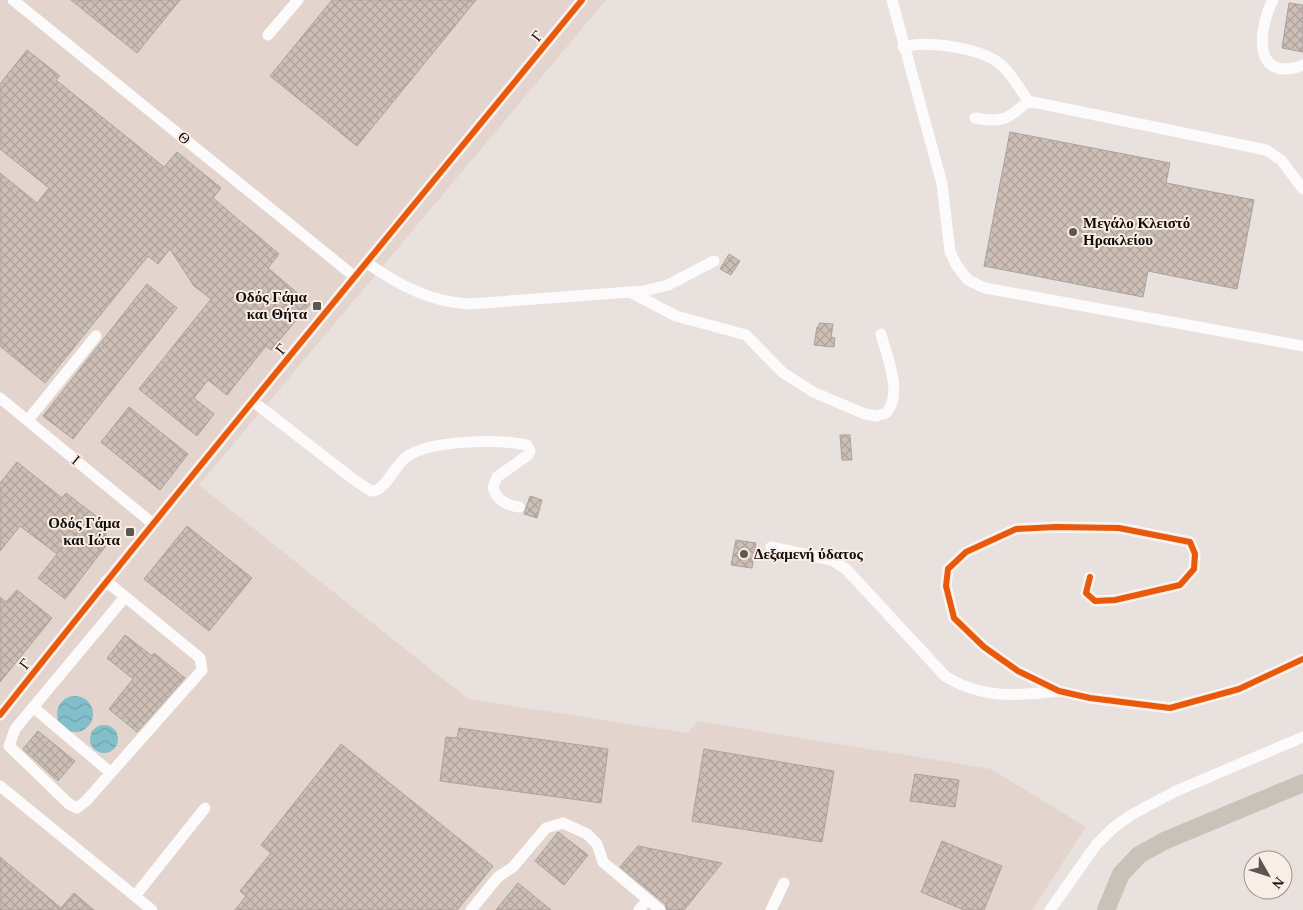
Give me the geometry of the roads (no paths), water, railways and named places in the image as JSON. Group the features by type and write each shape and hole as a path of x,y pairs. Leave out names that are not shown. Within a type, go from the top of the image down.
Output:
{"highway":[{"path":"1106,910 1121,874 1139,855 1164,841 1303,783"}],"street":[{"name":"Θ","path":"13,0 355,277"},
{"path":"268,35 298,0"},
{"name":"Γ","path":"0,715 152,523 254,402 582,0"},
{"path":"892,0 903,47 942,184 950,252 957,266 971,282 985,288 1303,346"},
{"path":"1273,0 1264,29 1262,45 1264,56 1269,64 1276,68 1303,65"},
{"path":"903,47 925,43 986,56 1000,64 1007,71 1028,102 1266,150 1281,160 1303,189"},
{"path":"975,118 996,122 1014,113 1028,102"},
{"path":"367,263 413,291 454,302 486,303 630,292 668,285 714,261"},
{"path":"630,292 676,316 746,335 774,365 797,384 871,416 886,413 894,398 894,388 881,334"},
{"path":"28,420 96,336"},
{"name":"Ι","path":"0,398 152,523"},
{"path":"254,402 353,479 372,491 380,489 400,462 419,451 472,443 502,442 527,445 530,451 528,455 497,477 493,487 500,500 511,506 519,507"},
{"path":"1090,577 1086,593 1095,601 1116,600 1180,584 1194,569 1195,554 1190,542 1119,528 1056,527 1016,529 966,552 948,569 946,586 954,618 990,652 1018,671 1059,691 1090,698 1170,708 1239,690 1303,659"},
{"path":"771,546 832,560 846,569 946,676 962,686 984,693 1017,696 1059,691"},
{"path":"106,581 200,658 202,670 83,805 77,808 69,804 9,746 15,729 125,597"},
{"path":"33,707 111,773"},
{"path":"1050,910 1100,840 1131,815 1176,791 1303,737"},
{"path":"0,786 152,910"},
{"path":"135,896 205,808"},
{"path":"471,910 498,877 513,867 546,828 563,823 587,834 597,844 603,862 660,910"},
{"path":"771,910 784,883"},
{"path":"639,910 647,900"}],"water":[{"path":"75,696 87,702 93,714 87,726 75,732 63,726 57,714 63,702"},
{"path":"104,725 114,729 118,739 114,749 104,753 94,749 90,739 94,729"}],"place":[{"name":"Μεγάλο Κλειστό Ηρακλείου","path":"1073,232"},
{"name":"Οδός Γάμα και Θήτα","path":"317,306"},
{"name":"Οδός Γάμα και Ιώτα","path":"130,532"},
{"name":"Δεξαμενή ύδατος","path":"744,554"}]}
